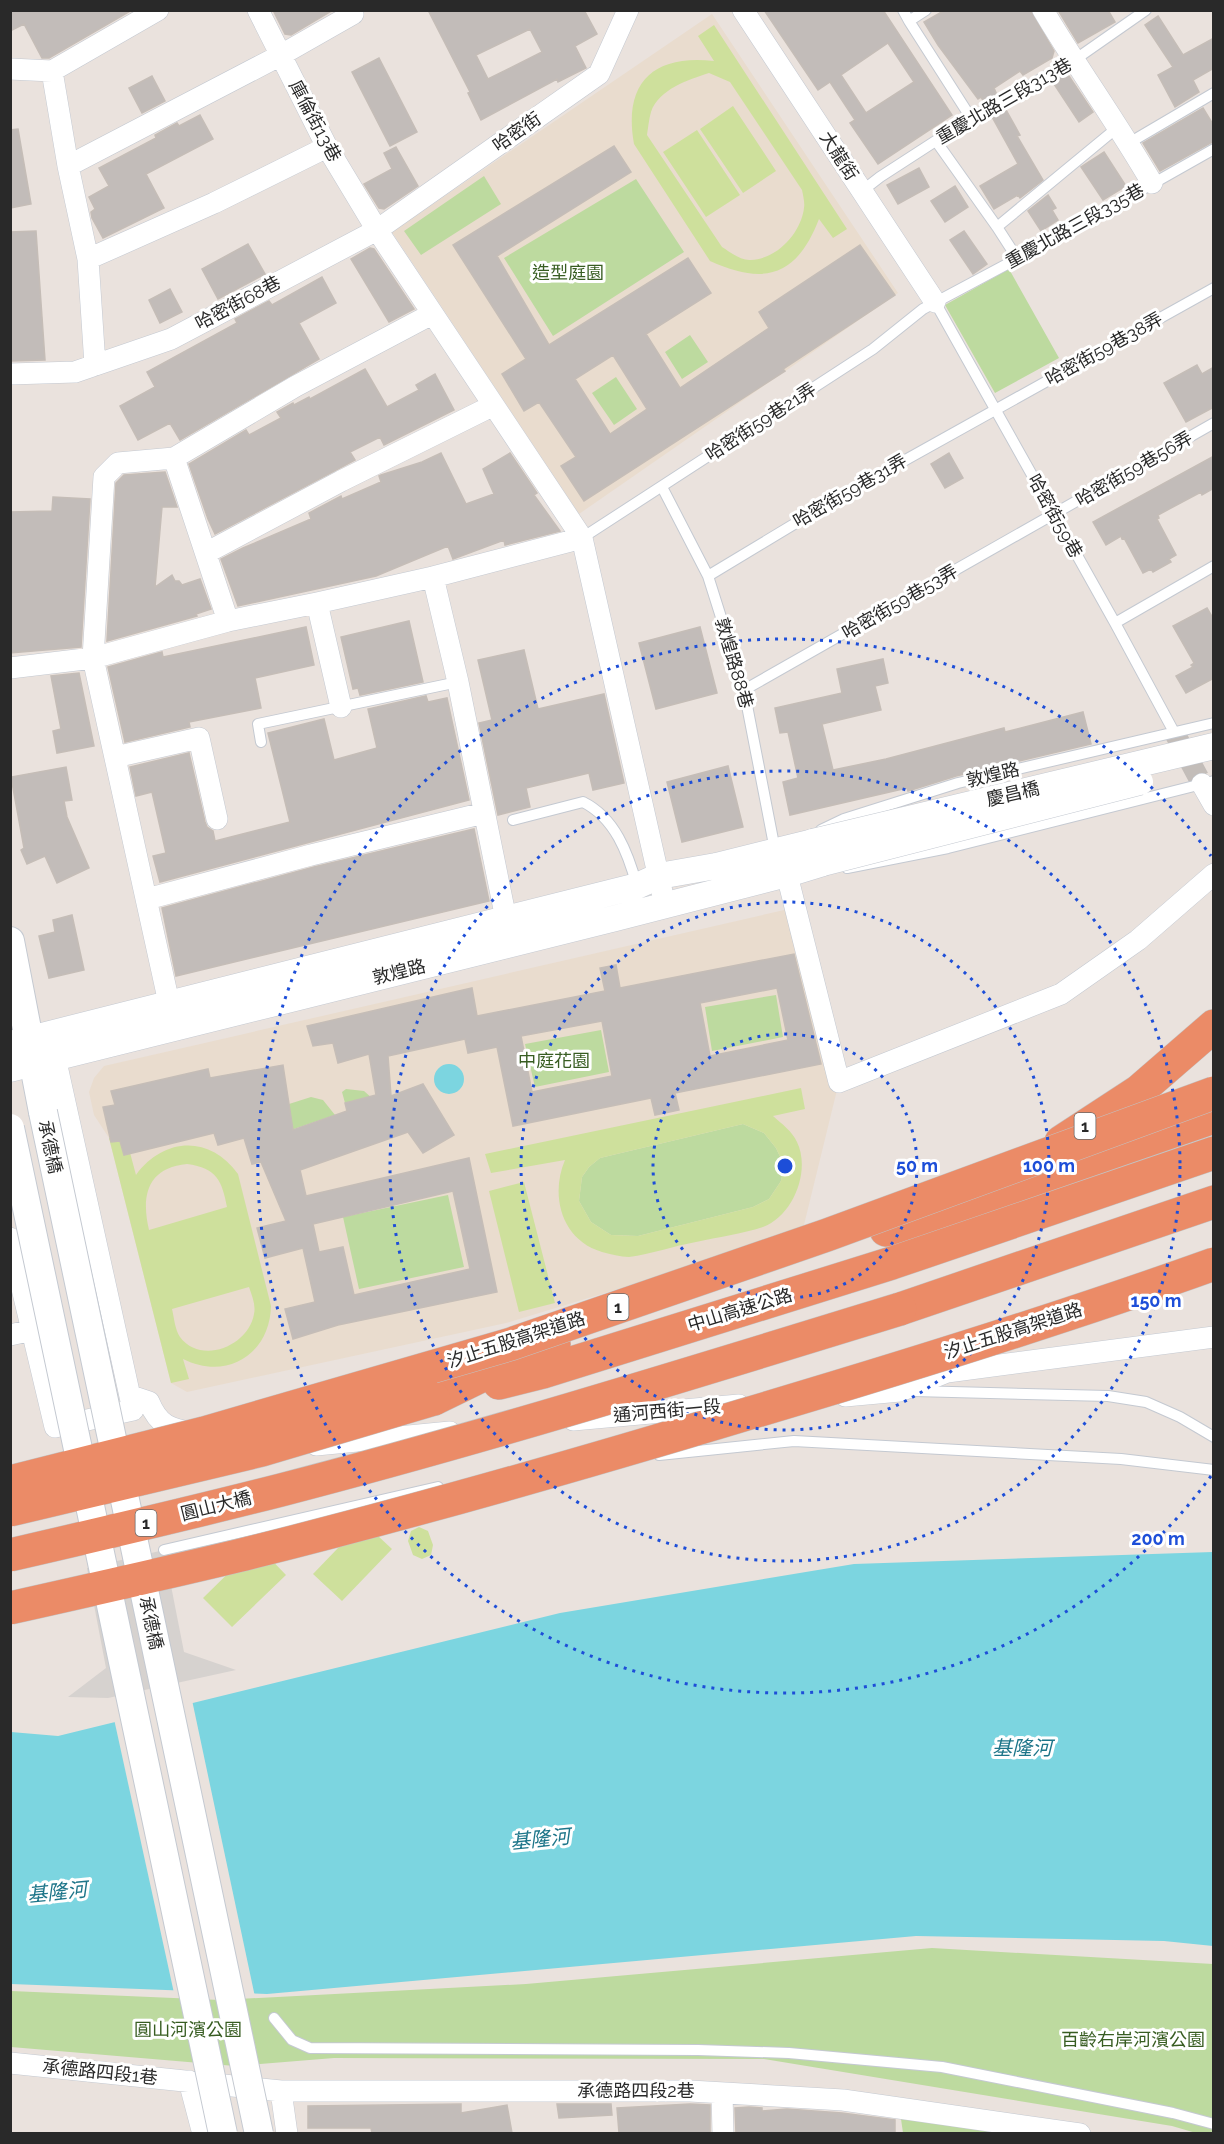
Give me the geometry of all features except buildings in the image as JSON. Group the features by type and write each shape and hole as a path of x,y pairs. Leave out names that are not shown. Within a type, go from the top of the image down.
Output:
{"highway":[{"name":"1","path":"945,1210 1029,1163 1139,1091 1214,1026"},
{"name":"汐止五股高架道路","path":"10,1482 204,1433 511,1344 838,1231 1214,1093"},
{"name":"1","path":"434,1398 528,1353 1214,1117"},
{"name":"中山高速公路","path":"272,1450 434,1398 543,1372 892,1263 1214,1153"},
{"name":"圓山大橋","path":"10,1555 281,1490 587,1405 900,1309 1214,1202"},
{"name":"汐止五股高架道路","path":"10,1608 235,1557 400,1515 567,1468 850,1384 1134,1293 1214,1264"},
{"name":"1","path":"10,1510 272,1450"}],"main road":[{"name":"承德橋","path":"10,941 28,1054 43,1112 259,2133"},
{"name":"承德橋","path":"10,1128 223,2133"}],"street":[{"path":"10,69 52,71 158,10"},
{"name":"庫倫街13巷","path":"258,10 327,147 377,230 582,538"},
{"name":"哈密街","path":"377,230 599,74 628,10"},
{"name":"大龍街","path":"742,10 936,302"},
{"path":"1043,10 1073,61 1124,135 1152,183"},
{"path":"68,166 281,55 353,14"},
{"path":"52,71 68,166 88,259 95,365"},
{"path":"88,259 214,203 327,147"},
{"name":"哈密街68巷","path":"10,374 75,372 171,339 377,230"},
{"path":"169,1004 93,658 104,477 118,463 174,458 296,386 432,314"},
{"path":"206,553 342,481 492,406"},
{"path":"174,458 228,621"},
{"path":"10,668 93,658 228,621 433,577 582,538 648,881 665,905"},
{"path":"433,577 458,682 506,919"},
{"path":"316,603 341,707"},
{"path":"115,757 199,738 217,819"},
{"name":"慶昌橋","path":"818,852 1214,746"},
{"path":"1210,776 1214,805"},
{"name":"慶昌橋","path":"818,852 1210,776"},
{"path":"147,899 311,855 484,813"},
{"path":"778,850 787,874 839,1082 1061,993 1138,940 1214,874"},
{"name":"敦煌路","path":"28,1054 169,1004 648,881 778,850 818,852"},
{"name":"敦煌路","path":"28,1054 665,905 787,874 818,852"},
{"path":"10,1238 55,1427 133,1410 131,1396 28,1054"},
{"path":"10,1335 32,1330"},
{"name":"通河西街一段","path":"131,1396 149,1402 155,1415 171,1429 272,1450 549,1422 900,1391 947,1372 1214,1336"},
{"name":"承德路四段1巷","path":"10,2063 189,2081"},
{"path":"189,2081 203,2133"},
{"name":"承德路四段2巷","path":"189,2081 281,2091 690,2091 843,2100 1080,2133"},
{"path":"281,2091 287,2133"},
{"path":"722,2093 723,2133"}],"lane":[{"path":"903,10 971,118"},
{"path":"909,21 926,10"},
{"name":"重慶北路三段313巷","path":"862,191 971,118 1073,61 1146,10"},
{"path":"997,227 1124,135 1214,93"},
{"path":"936,141 1017,258"},
{"name":"重慶北路三段335巷","path":"936,302 1214,149"},
{"name":"哈密街59巷38弄","path":"994,409 1214,288"},
{"name":"哈密街59巷","path":"936,302 1174,732"},
{"name":"哈密街59巷21弄","path":"582,538 873,349 923,309 936,302"},
{"name":"哈密街59巷31弄","path":"708,576 839,497 994,409"},
{"name":"哈密街59巷56弄","path":"1054,514 1214,423"},
{"name":"敦煌路88巷","path":"662,487 708,576 744,690 778,850"},
{"name":"哈密街59巷53弄","path":"744,690 1054,514"},
{"path":"1115,623 1214,566"},
{"path":"261,742 258,724 458,682"},
{"name":"敦煌路","path":"778,850 844,819 958,783 1214,723"},
{"name":"敦煌路","path":"787,874 862,867 937,850 1210,776"},
{"path":"513,820 583,802 591,806 615,831 630,859 648,881"},
{"path":"900,1391 1108,1395 1146,1402 1180,1417 1214,1437"},
{"path":"500,1474 794,1441 1121,1459 1214,1470"},
{"path":"176,1478 272,1450"},
{"path":"164,1550 453,1484"},
{"path":"274,2018 292,2040 310,2048 767,2052 942,2067 1173,2113 1214,2124"}],"shaded area":[{"path":"712,14 898,293 579,514 392,232"},
{"path":"793,908 837,1090 802,1233 506,1323 187,1392 171,1383 109,1138 94,1115 89,1092 94,1078 104,1066"},
{"path":"164,1550 184,1652 236,1670 108,1698 68,1697 106,1668 87,1568"}],"green space":[{"path":"714,25 847,229 833,238 819,219 800,253 789,264 777,271 763,274 747,273 710,261 634,144 633,104 638,89 647,77 659,68 674,62 714,61 698,36","holes":["709,73 730,82 802,190 804,201 802,217 793,235 778,250 761,259 740,258 722,247 647,135 651,112 660,97 667,91"]},
{"path":"733,106 776,171 743,193 700,129"},
{"path":"697,130 740,195 706,217 663,152"},
{"path":"484,176 501,204 421,255 404,231"},
{"name":"造型庭園","path":"636,179 684,252 553,336 504,258"},
{"path":"1009,269 1059,358 995,393 945,305"},
{"path":"690,335 708,362 682,379 665,352"},
{"path":"616,377 637,409 614,425 592,393"},
{"path":"776,995 783,1037 712,1051 705,1007"},
{"name":"中庭花園","path":"601,1030 609,1072 535,1087 525,1044"},
{"path":"801,1088 805,1109 773,1116 795,1138 801,1154 802,1166 791,1203 774,1221 747,1232 629,1257 602,1252 588,1246 568,1227 559,1201 559,1187 565,1160 491,1173 485,1154","holes":["743,1124 764,1133 776,1148 784,1165 781,1181 769,1199 753,1207 638,1236 611,1235 591,1222 579,1201 582,1177 600,1158"]},
{"path":"346,1089 364,1091 373,1099 345,1103 342,1092"},
{"path":"311,1097 323,1100 335,1115 291,1130 289,1104"},
{"path":"743,1124 764,1133 776,1148 784,1165 781,1181 769,1199 753,1207 638,1236 611,1235 591,1222 579,1201 582,1177 600,1158"},
{"path":"125,1134 136,1175 147,1162 160,1153 187,1146 201,1147 214,1152 227,1161 238,1174 271,1306 269,1323 263,1338 243,1359 230,1365 215,1367 199,1365 183,1359 189,1379 171,1383 109,1138","holes":["187,1164 205,1169 216,1177 223,1190 227,1207 149,1230 146,1206 150,1186 163,1171","249,1287 254,1304 254,1314 250,1325 234,1343 212,1351 200,1350 189,1346 180,1337 172,1309"]},
{"path":"524,1182 555,1303 519,1312 489,1191"},
{"path":"448,1195 464,1267 359,1289 343,1217"},
{"path":"363,1522 392,1549 342,1601 313,1574"},
{"path":"419,1527 428,1531 433,1545 431,1555 422,1559 413,1555 408,1541 411,1531"},
{"path":"257,1545 286,1575 232,1627 203,1598"},
{"name":"百齡右岸河濱公園","path":"932,1948 1213,1964 1213,2133 1196,2133 1172,2126 764,2059 334,2058 235,2066 11,2047 11,1991 220,2000 526,1984"},
{"path":"900,2112 1047,2133 903,2133"}],"water":[{"path":"449,1064 455,1065 463,1073 463,1085 455,1093 449,1094 443,1093 435,1085 434,1079 435,1073 443,1065"},
{"name":"基隆河","path":"1213,1552 1213,1946 1164,1941 916,1936 267,1994 11,1984 11,1732 58,1736 560,1613 854,1564"}],"pier":[{"path":"192,1700 255,1997 174,1993 114,1719"}],"tunnel":[{"path":"1174,732 1202,784"}],"park label":[{"name":"圓山河濱公園","path":"188,2030"}]}
